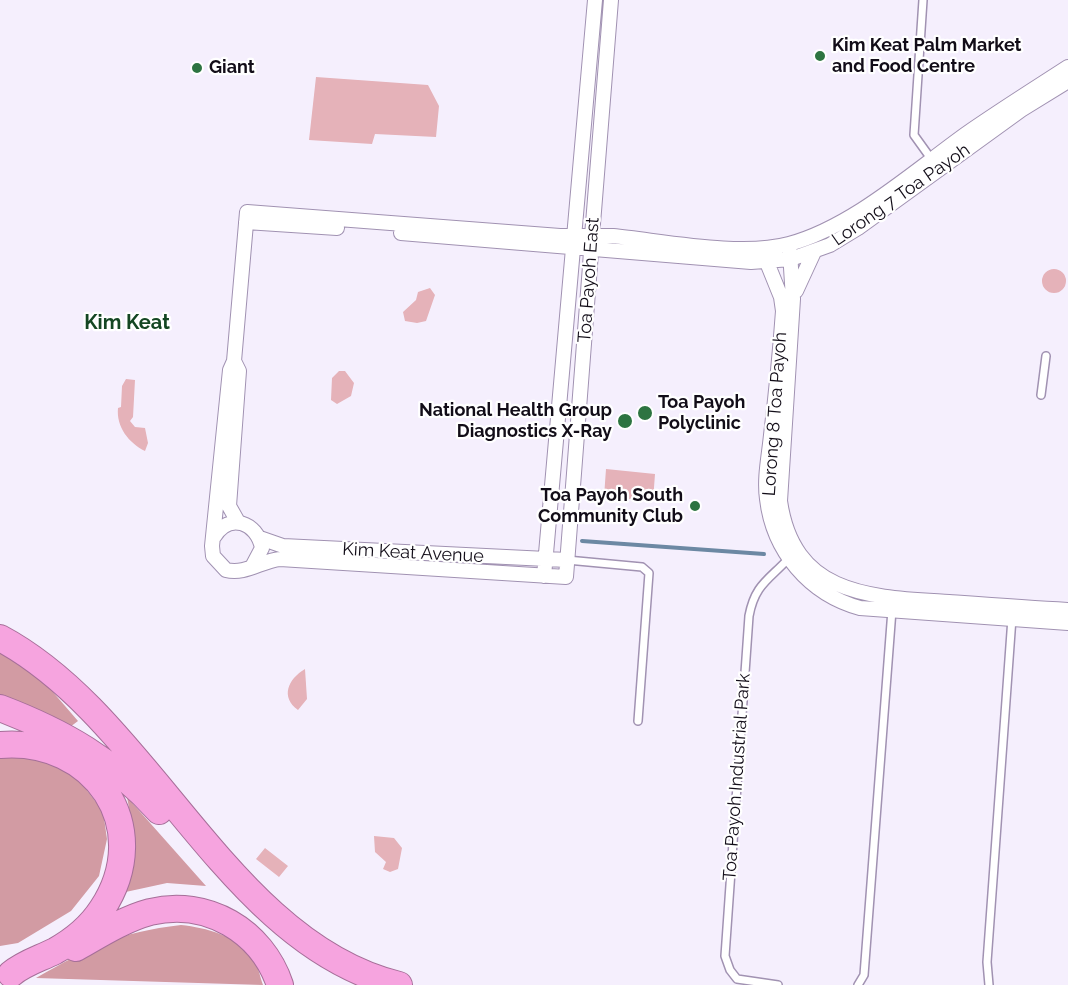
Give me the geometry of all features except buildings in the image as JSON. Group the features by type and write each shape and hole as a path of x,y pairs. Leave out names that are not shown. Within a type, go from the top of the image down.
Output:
{"highway":[{"path":"0,638 29,656 68,687 247,887 285,924 345,965 399,985"},
{"path":"0,708 65,735 98,755 151,802 259,921 284,944 316,963 370,985"},
{"path":"0,745 33,744 56,750 82,766 100,783 114,806 121,830 122,854 116,882 102,909 83,931 56,950 5,975"},
{"path":"5,975 57,957 131,918 150,912 182,909 215,915 247,933 264,951 280,985"}],"street":[{"name":"Toa Payoh East","path":"544,576 595,0"},
{"name":"Toa Payoh East","path":"567,560 611,0"},
{"name":"Lorong 7 Toa Payoh","path":"574,242 755,249 788,244 825,231 1068,67"},
{"name":"Lorong 7 Toa Payoh","path":"592,243 751,262 791,259 814,252 858,228 1021,110 1068,81"},
{"name":"Toa Payoh East","path":"246,217 574,242"},
{"name":"Kim Keat Avenue","path":"246,217 234,361 230,370 213,556 226,570 236,572 280,559 544,576"},
{"name":"Lorong 8 Toa Payoh","path":"788,244 793,299 780,501 793,554"},
{"path":"793,299 814,252"},
{"name":"Lorong 8 Toa Payoh","path":"766,260 781,297 783,311 766,498 779,541 793,554 809,581 840,602 860,608 892,604 1012,612 1068,610"},
{"name":"Kim Keat Avenue","path":"234,361 239,370 229,506 238,522 247,524 260,538 283,546 567,560"},
{"path":"214,537 224,526 238,522"},
{"path":"253,566 261,548 260,538"},
{"path":"544,576 566,577 567,560"},
{"name":"Lorong 8 Toa Payoh","path":"1012,612 1068,623"}],"lane":[{"path":"923,0 914,135 932,160"},
{"path":"1041,394 1046,356"},
{"name":"Toa Payoh Industrial Park","path":"778,985 737,979 725,956 749,616 753,597 760,586 793,554"},
{"path":"567,560 642,567 649,573 638,721"},
{"path":"858,985 864,975 892,604"},
{"path":"989,985 988,951 1012,612"}],"shaded area":[{"path":"316,77 428,85 439,106 436,137 375,134 372,144 309,140"},
{"path":"1054,269 1062,273 1066,281 1062,289 1054,293 1046,289 1042,281 1046,273"},
{"path":"430,288 435,295 426,321 417,323 405,321 403,312 416,300 418,292"},
{"path":"339,371 345,371 354,383 351,396 337,404 331,400 332,378"},
{"path":"126,379 135,380 133,417 130,421 135,427 145,428 148,443 145,451 129,439 119,422 118,408 121,407 122,386"},
{"path":"606,469 655,474 653,501 604,497"},
{"path":"0,651 46,684 78,721 70,727 0,695"},
{"path":"305,669 307,699 298,710 289,700 288,688 294,678"},
{"path":"0,757 44,759 75,775 103,811 107,839 99,876 71,911 18,943 0,946"},
{"path":"127,797 206,886 167,883 121,893 129,869 132,846"},
{"path":"374,836 394,838 402,848 398,869 390,872 383,869 386,862 375,852"},
{"path":"265,848 288,866 279,877 256,859"},
{"path":"181,925 220,934 238,944 255,961 263,985 36,978 105,943 140,932"}],"waterway":[{"path":"582,541 764,554"}],"place":[{"name":"Kim Keat Palm Market and Food Centre","path":"820,56"},
{"name":"Giant","path":"197,68"},
{"name":"Toa Payoh Polyclinic","path":"645,413"},
{"name":"National Health Group Diagnostics X-Ray","path":"625,421"},
{"name":"Toa Payoh South Community Club","path":"695,506"}],"district":[{"name":"Kim Keat","path":"127,323"}]}
